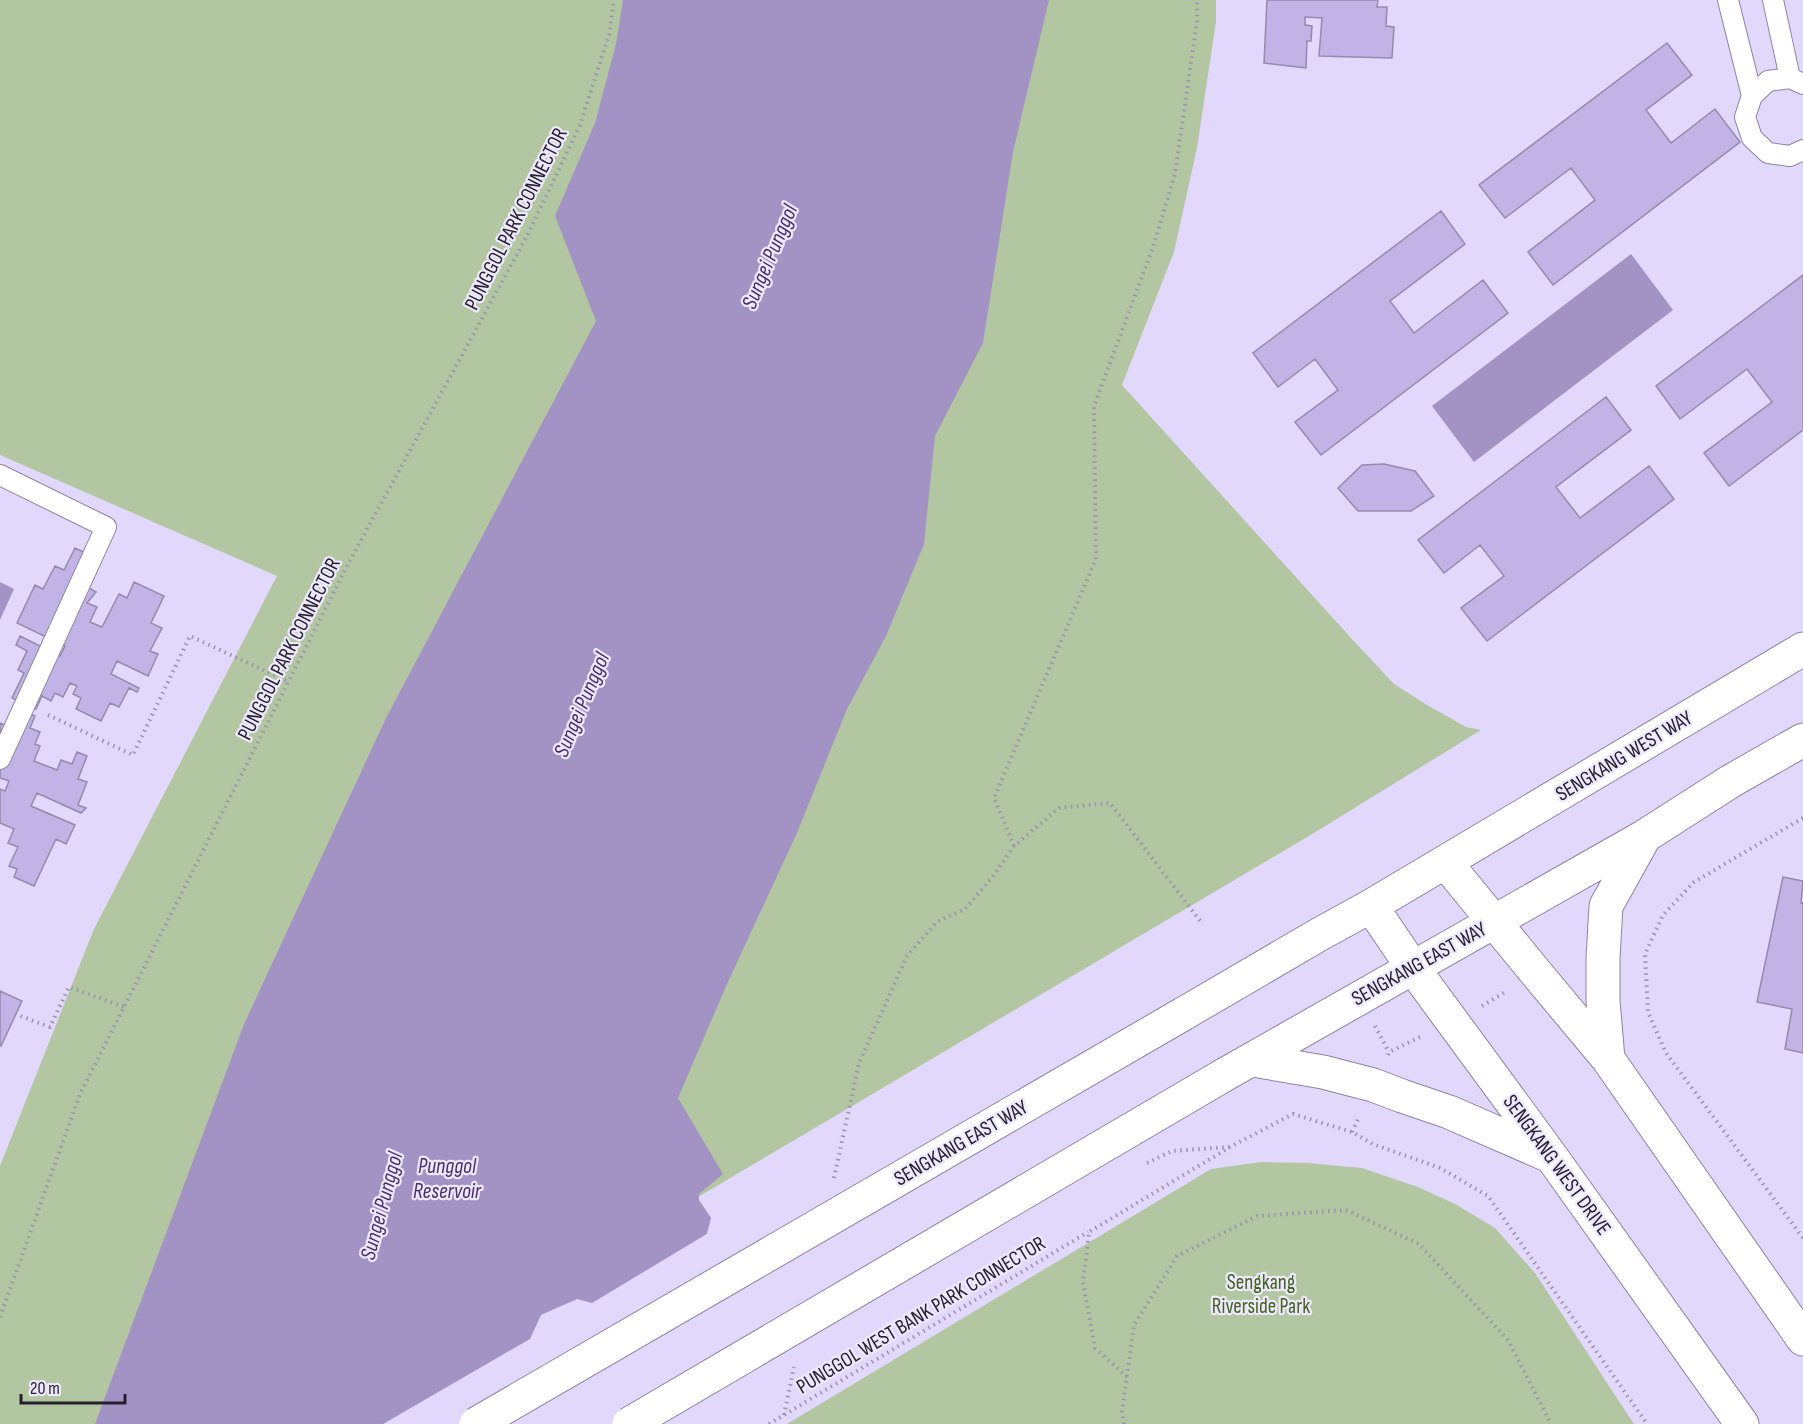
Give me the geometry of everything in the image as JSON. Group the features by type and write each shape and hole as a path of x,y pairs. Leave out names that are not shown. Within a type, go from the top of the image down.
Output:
{"main road":[{"name":"SENGKANG WEST WAY","path":"1446,862 1803,649"},
{"path":"1493,922 1645,836 1731,781 1803,740"},
{"path":"1608,1059 1603,1001 1606,906 1645,836"},
{"name":"SENGKANG EAST WAY","path":"476,1424 1446,862"},
{"path":"1446,862 1493,922 1608,1059 1803,1339"},
{"name":"SENGKANG WEST DRIVE","path":"1371,906 1413,968 1551,1156 1742,1424"},
{"name":"SENGKANG EAST WAY","path":"629,1424 1224,1075 1493,922"},
{"path":"1253,1060 1323,1072 1373,1085 1449,1112 1551,1156"}],"lane":[{"path":"1728,0 1752,96"},
{"path":"1773,0 1797,81 1768,81 1752,96 1745,117 1752,138 1768,153 1790,156 1803,150"},
{"path":"0,475 106,527 0,759"}],"path":[{"name":"PUNGGOL PARK CONNECTOR","path":"0,1317 80,1094 347,566 528,234 571,145 580,125 609,35 614,0"},
{"path":"1014,846 994,798 1096,560 1095,406 1153,247 1175,174 1197,21 1197,0"},
{"path":"46,714 133,755 190,636 289,682"},
{"path":"846,1121 859,1063 907,956 938,921 965,909 994,875 1014,846 1059,808 1110,803 1201,922"},
{"path":"1803,818 1694,882 1663,915 1645,954 1648,1012 1666,1053 1803,1238"},
{"path":"15,1014 50,1027 69,987 124,1007"},
{"path":"1372,1021 1389,1052"},
{"name":"PUNGGOL WEST BANK PARK CONNECTOR","path":"769,1424 1230,1147 1293,1114 1352,1132 1373,1144 1440,1168 1488,1196 1647,1424"},
{"path":"1145,1164 1172,1151 1230,1147"},
{"path":"1124,1424 1122,1412 1134,1326 1177,1256 1257,1216 1346,1210 1419,1244 1508,1340 1551,1424"},
{"path":"1089,1232 1083,1282 1095,1348 1127,1377"}],"green space":[{"path":"0,0 1216,0 1216,22 1197,148 1174,252 1122,385 1394,684 1466,727 1481,730 1309,836 314,1424 0,1424 0,1166 94,929 277,576 0,455"},
{"name":"Sengkang Riverside Park","path":"1261,1162 1362,1168 1418,1187 1457,1205 1495,1228 1535,1273 1634,1424 787,1424 1211,1169"}],"water":[{"name":"Punggol Reservoir","path":"623,0 1049,0 1013,152 983,343 935,436 924,544 886,636 847,709 797,833 727,984 678,1098 723,1174 699,1194 699,1200 711,1218 657,1424 95,1424 244,1024 386,718 596,321 555,216 595,123 616,44"},
{"path":"1631,254 1673,310 1474,462 1432,406"},
{"path":"0,582 14,589 0,620"}],"pier":[{"path":"710,1232 660,1424 383,1424 530,1339 541,1315 577,1299 592,1303"}],"building":[{"path":"1267,0 1378,0 1377,7 1387,7 1386,26 1394,27 1392,58 1319,56 1322,18 1305,17 1305,25 1312,26 1311,41 1307,41 1306,68 1264,63"},
{"path":"1667,43 1692,75 1646,110 1671,143 1715,109 1740,142 1553,285 1528,252 1595,200 1571,168 1505,218 1479,185"},
{"path":"1441,211 1465,244 1390,301 1414,333 1483,280 1508,313 1321,455 1295,422 1338,390 1315,359 1278,387 1253,353"},
{"path":"1803,275 1803,430 1729,486 1704,453 1772,402 1747,369 1680,419 1656,386"},
{"path":"1606,397 1631,430 1556,487 1580,518 1649,466 1674,499 1487,641 1461,608 1504,576 1480,545 1444,573 1418,540"},
{"path":"1384,464 1415,471 1434,496 1411,511 1358,511 1338,488 1362,465"},
{"path":"75,548 94,557 86,574 94,578 89,588 96,592 87,603 97,607 90,622 102,627 119,594 127,598 134,582 164,596 151,623 162,628 150,651 158,654 148,676 117,661 111,674 139,688 137,692 129,688 119,707 110,703 101,721 76,709 81,698 73,694 77,686 70,683 63,697 55,693 51,701 42,696 36,709 12,698 24,673 18,670 27,651 16,645 20,636 60,656 65,646 17,623 35,585 43,589 55,566 64,570"},
{"path":"14,708 35,716 30,728 40,732 35,744 40,746 34,761 57,770 61,760 72,764 77,752 87,756 78,779 87,782 78,805 86,808 81,813 37,793 31,806 75,825 66,844 56,839 34,886 14,877 17,869 9,866 18,847 8,843 14,829 0,823 0,789 5,791 9,781 0,778 0,723 7,726"},
{"path":"1783,877 1803,881 1801,903 1803,903 1803,1053 1785,1049 1792,1009 1757,1002"},
{"path":"0,991 22,1001 1,1046 0,1045"}],"water label":[{"name":"Sungei Punggol","path":"770,257"},
{"name":"Sungei Punggol","path":"582,705"},
{"name":"Sungei Punggol","path":"382,1206"}]}
